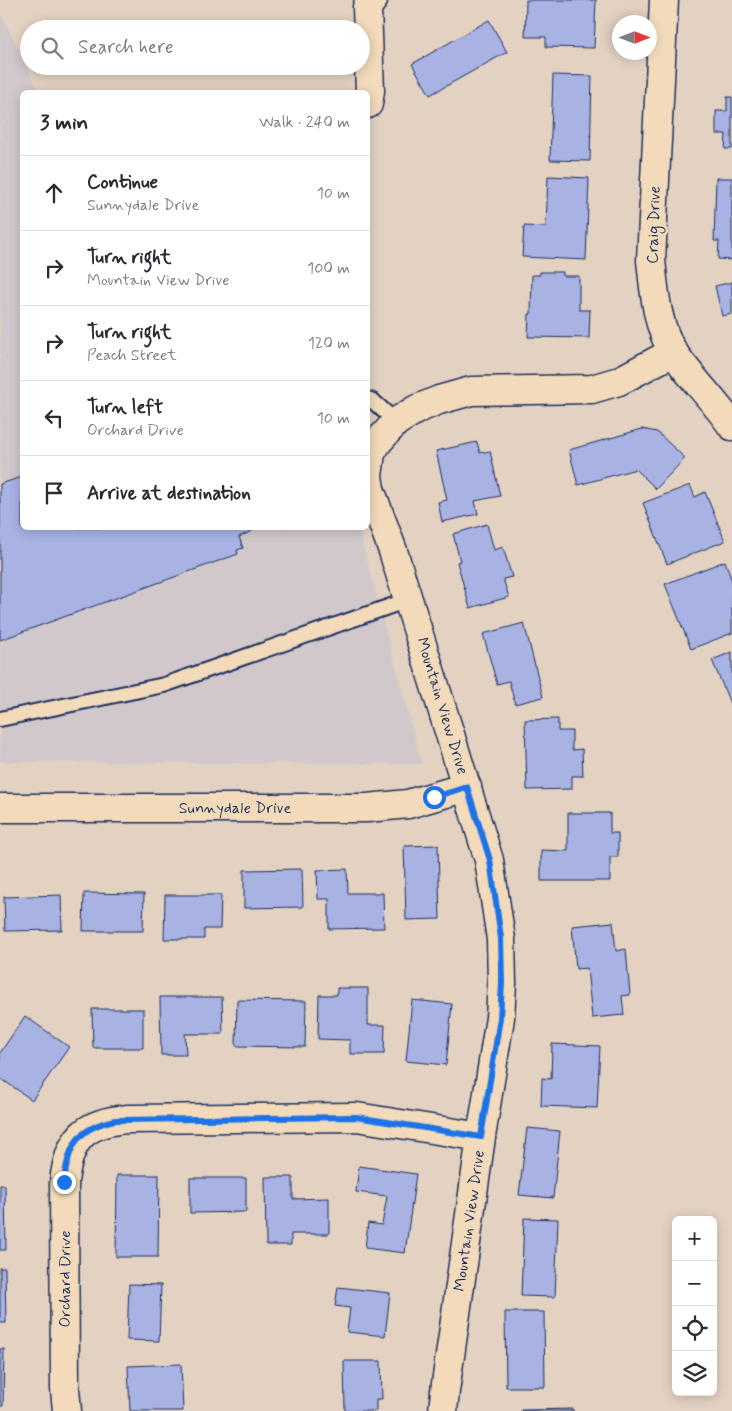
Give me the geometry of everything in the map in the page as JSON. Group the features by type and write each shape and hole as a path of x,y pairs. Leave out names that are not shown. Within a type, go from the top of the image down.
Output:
{"street":[{"path":"367,20 367,7 373,0"},
{"name":"Craig Drive","path":"664,0 651,260 655,298 665,333 674,352 732,426"},
{"path":"369,75 370,90"},
{"name":"Mountain View Drive","path":"370,457 371,453 396,422 416,409 439,400 471,391 592,388 619,381 674,352"},
{"name":"Mountain View Drive","path":"370,489 394,551 490,860 501,938 502,983 500,1018 444,1391 443,1411"},
{"name":"Sunnydale Drive","path":"0,808 367,808 408,804 467,787"},
{"name":"Orchard Drive","path":"67,1411 65,1389 64,1182 66,1163 72,1147 84,1132 99,1123 128,1119 356,1117 481,1137"}],"lane":[{"path":"370,400 396,422"},
{"path":"0,719 164,685 408,600"}],"shaded area":[{"path":"0,12 20,53 20,75 31,75 38,90 20,90 20,530 359,530 422,764 0,762"}],"building":[{"path":"526,0 596,0 594,48 546,47 546,37 525,37"},
{"path":"489,20 507,52 430,95 412,64"},
{"path":"553,75 592,76 590,161 550,160"},
{"path":"727,97 732,97 732,149 725,149 726,134 716,134 716,111 727,111"},
{"path":"548,176 589,178 586,260 522,257 524,226 546,227"},
{"path":"716,178 732,178 732,260 718,259 719,241 714,241"},
{"path":"540,272 563,272 563,276 579,276 579,310 590,310 589,338 528,337 529,314 531,314 532,275 540,275"},
{"path":"732,282 732,314 722,316 715,286"},
{"path":"642,429 657,432 685,458 656,489 636,469 578,485 569,450"},
{"path":"477,442 480,453 490,451 500,496 475,501 478,514 442,522 438,502 447,500 436,451"},
{"path":"20,478 20,530 252,531 239,537 243,548 237,550 238,554 0,640 0,484"},
{"path":"690,485 695,497 705,492 725,541 667,564 643,503"},
{"path":"487,524 494,550 503,547 512,577 503,579 509,597 470,608 457,562 460,561 453,534"},
{"path":"725,561 732,581 732,633 691,649 665,584"},
{"path":"524,623 543,697 515,704 509,681 497,684 483,634"},
{"path":"732,652 732,708 712,660"},
{"path":"558,719 558,731 572,731 572,750 582,749 583,776 572,776 572,789 527,790 525,720"},
{"path":"568,813 610,813 610,833 618,833 618,857 610,857 610,881 541,881 541,850 568,851"},
{"path":"438,845 440,919 406,920 404,846"},
{"path":"302,869 303,907 244,908 244,870"},
{"path":"347,869 348,893 383,893 384,928 329,929 329,899 318,899 317,870"},
{"path":"84,893 144,894 143,931 83,931"},
{"path":"61,895 62,930 5,931 4,897"},
{"path":"165,895 221,895 220,929 204,929 204,939 164,939"},
{"path":"613,922 616,951 626,949 630,995 622,996 624,1015 592,1018 587,968 576,969 572,926"},
{"path":"337,988 368,988 368,1025 385,1025 384,1054 350,1054 350,1040 318,1039 319,995 337,995"},
{"path":"160,997 222,997 223,1034 185,1034 186,1055 161,1055"},
{"path":"237,1000 306,1001 305,1047 236,1046"},
{"path":"412,1000 452,1004 446,1065 406,1061"},
{"path":"92,1009 143,1009 143,1048 93,1048"},
{"path":"25,1016 69,1047 32,1100 0,1078 0,1053"},
{"path":"552,1044 600,1046 597,1108 541,1106 542,1078 551,1079"},
{"path":"527,1128 560,1131 553,1198 519,1195"},
{"path":"359,1166 416,1174 405,1253 365,1248 368,1223 382,1225 387,1196 356,1192"},
{"path":"117,1175 159,1175 158,1257 116,1257"},
{"path":"265,1177 293,1177 293,1199 329,1198 329,1234 291,1234 291,1245 266,1245"},
{"path":"190,1178 246,1178 246,1212 190,1213"},
{"path":"0,1185 5,1185 6,1250 0,1250"},
{"path":"524,1218 558,1219 555,1297 521,1296"},
{"path":"0,1268 5,1268 6,1323 0,1323"},
{"path":"129,1284 161,1285 159,1341 127,1340"},
{"path":"338,1287 390,1293 385,1336 347,1332 350,1308 335,1306"},
{"path":"505,1312 544,1312 545,1387 506,1387"},
{"path":"0,1349 4,1349 3,1406 0,1406"},
{"path":"344,1361 381,1361 382,1399 376,1399 376,1411 345,1411"},
{"path":"181,1364 183,1411 130,1411 128,1366"},
{"path":"573,1409 573,1411 521,1411 521,1410"}],"route":[{"path":"64,1182 66,1163 72,1147 84,1132 99,1123 115,1120 356,1117 481,1137 500,1018 502,983 501,938 490,860 467,787 434,797"}]}
